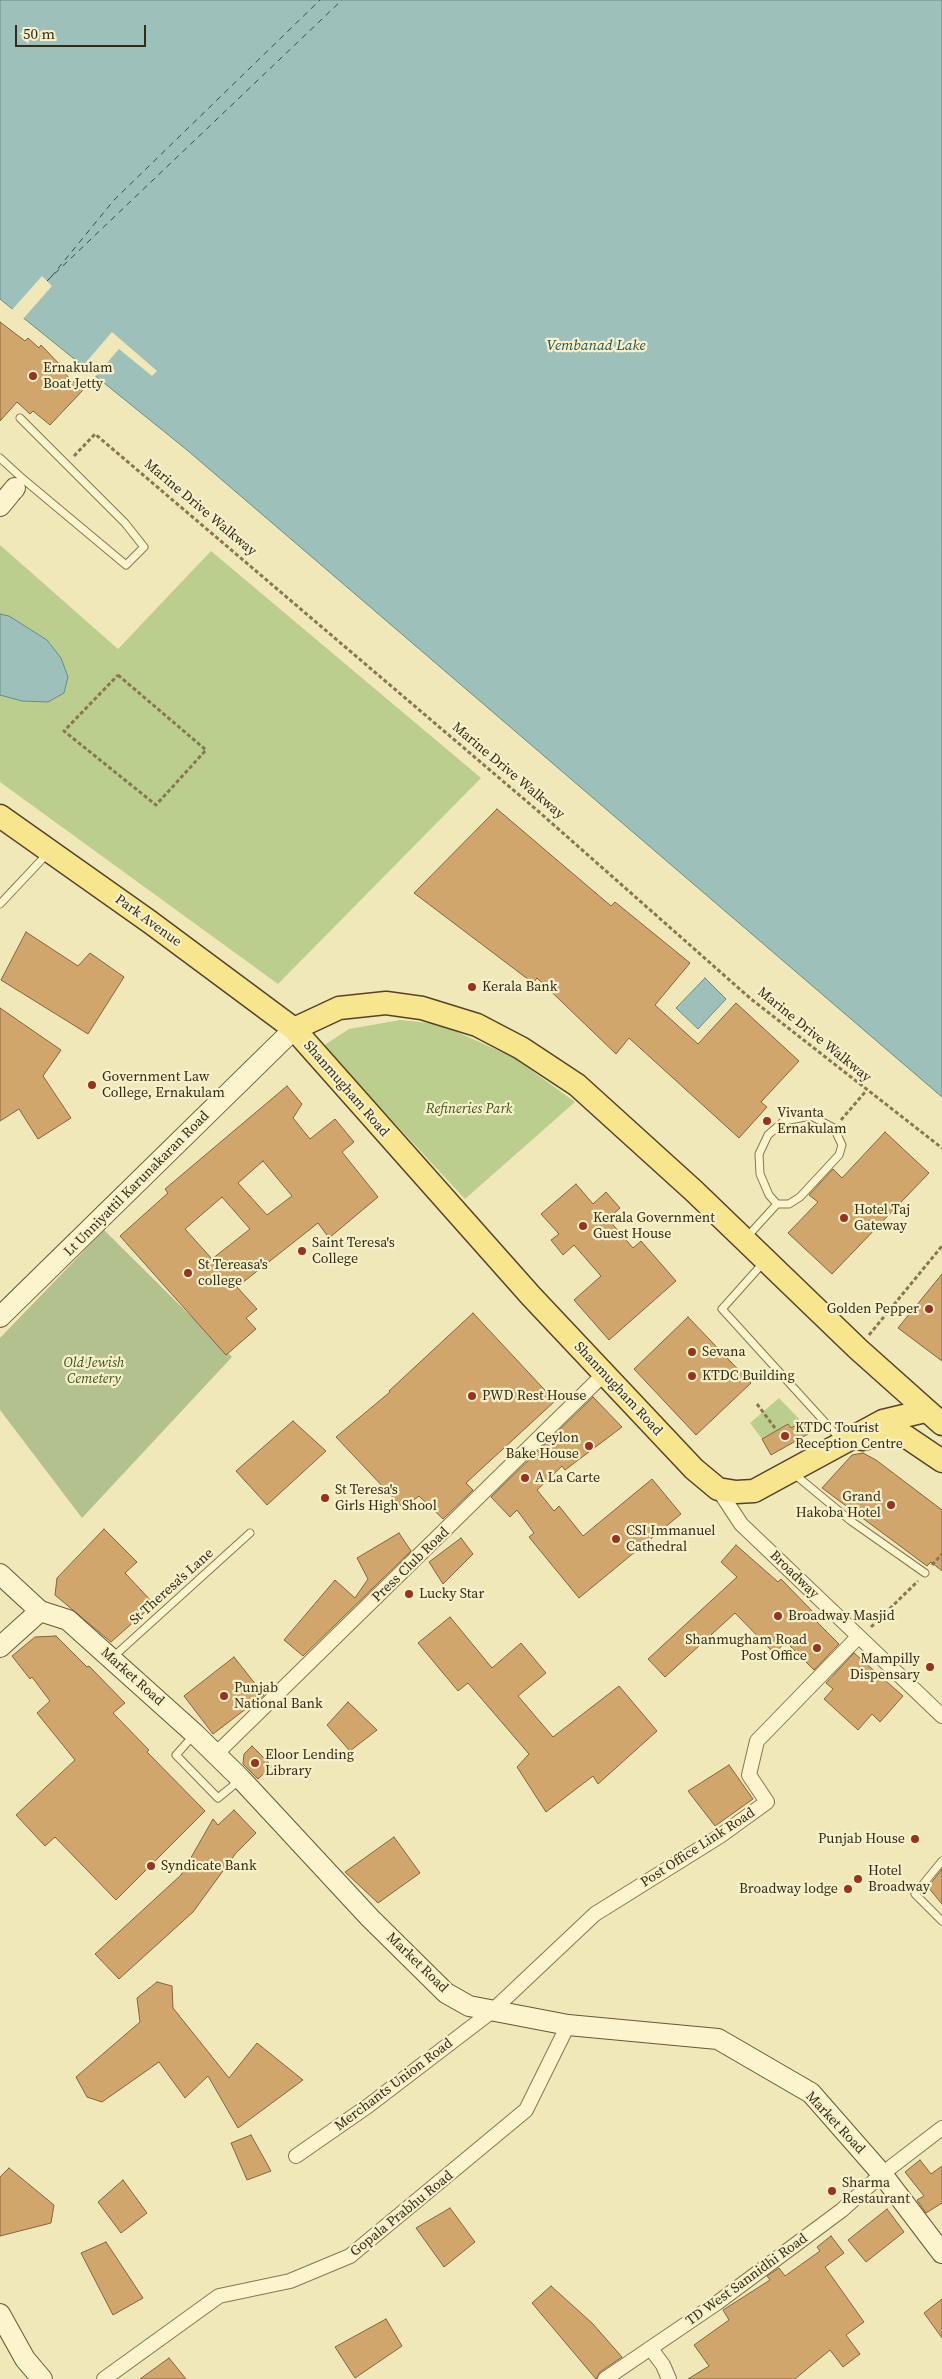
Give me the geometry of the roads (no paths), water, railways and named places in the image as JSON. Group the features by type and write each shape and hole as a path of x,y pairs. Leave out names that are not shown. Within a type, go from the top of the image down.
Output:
{"main road":[{"name":"Park Avenue","path":"0,816 294,1029"},
{"name":"Shanmugham Road","path":"718,1489 694,1469 531,1296 294,1029 339,1008 386,1003 422,1008 477,1025 521,1048 577,1085 933,1418"},
{"path":"718,1489 736,1492 754,1490 791,1472 883,1421 933,1418"},
{"path":"905,1436 933,1418"},
{"path":"843,1443 884,1434 905,1436 942,1461"}],"street":[{"path":"0,506 19,484"},
{"name":"Lt Unniyattil Karunakaran Road","path":"0,1318 294,1029"},
{"name":"Press Club Road","path":"216,1754 604,1374"},
{"name":"Broadway","path":"718,1489 742,1524 942,1716"},
{"name":"Market Road","path":"0,1574 40,1611 68,1620 195,1734 241,1779 370,1918 446,1993 469,2006 491,2012 568,2025 718,2039 811,2093 882,2174 942,2253"},
{"path":"0,1647 40,1611"},
{"name":"Post Office Link Road","path":"491,2012 595,1914 720,1836 767,1802 749,1775 758,1741 859,1638"},
{"name":"Merchants Union Road","path":"296,2156 368,2106 491,2012"},
{"name":"Gopala Prabhu Road","path":"104,2379 219,2296 290,2281 350,2256 435,2188 526,2110 568,2025"},
{"name":"TD West Sannidhi Road","path":"605,2379 717,2303 842,2210 882,2174 942,2128"},
{"path":"0,2314 25,2359 42,2379"},
{"path":"651,2349 663,2365 669,2379"}],"lane":[{"path":"0,458 19,484 126,565 144,547 125,523 20,418"},
{"path":"0,904 50,851"},
{"path":"744,1240 777,1204 789,1204 800,1197 839,1155 842,1144 834,1128 811,1116 784,1121 768,1135 759,1154 760,1174 769,1195 777,1204"},
{"path":"765,1261 722,1309 843,1443"},
{"path":"791,1472 851,1521 925,1573"},
{"name":"St Theresa's Lane","path":"112,1658 250,1534"},
{"path":"195,1734 176,1755 218,1798 241,1779"},
{"path":"942,1861 915,1894 942,1921"}],"water":[{"name":"Vembanad Lake","path":"0,0 942,0 942,1097 187,450 0,299"},
{"path":"0,614 9,616 47,640 61,658 68,677 64,693 48,702 22,701 0,695"},
{"path":"705,978 726,999 698,1029 676,1008"}],"place":[{"name":"Ernakulam Boat Jetty","path":"33,376"},
{"name":"Kerala Bank","path":"472,987"},
{"name":"Government Law College, Ernakulam","path":"92,1085"},
{"name":"Vivanta Ernakulam","path":"767,1121"},
{"name":"Hotel Taj Gateway","path":"844,1218"},
{"name":"Kerala Government Guest House","path":"583,1226"},
{"name":"Saint Teresa's College","path":"302,1251"},
{"name":"St Tereasa's college","path":"188,1273"},
{"name":"Golden Pepper","path":"929,1309"},
{"name":"Sevana","path":"692,1352"},
{"name":"KTDC Building","path":"692,1376"},
{"name":"PWD Rest House","path":"472,1396"},
{"name":"KTDC Tourist Reception Centre","path":"785,1436"},
{"name":"Ceylon Bake House","path":"589,1446"},
{"name":"A La Carte","path":"525,1478"},
{"name":"St Teresa's Girls High Shool","path":"325,1498"},
{"name":"Grand Hakoba Hotel","path":"891,1505"},
{"name":"CSI Immanuel Cathedral","path":"616,1539"},
{"name":"Lucky Star","path":"409,1594"},
{"name":"Broadway Masjid","path":"778,1616"},
{"name":"Shanmugham Road Post Office","path":"817,1648"},
{"name":"Mampilly Dispensary","path":"930,1667"},
{"name":"Punjab National Bank","path":"224,1696"},
{"name":"Eloor Lending Library","path":"255,1763"},
{"name":"Punjab House","path":"915,1839"},
{"name":"Syndicate Bank","path":"151,1866"},
{"name":"Hotel Broadway","path":"858,1879"},
{"name":"Broadway lodge","path":"848,1889"},
{"name":"Sharma Restaurant","path":"832,2191"}],"park label":[{"name":"Refineries Park","path":"469,1109"},
{"name":"Old Jewish Cemetery","path":"94,1372"}]}
